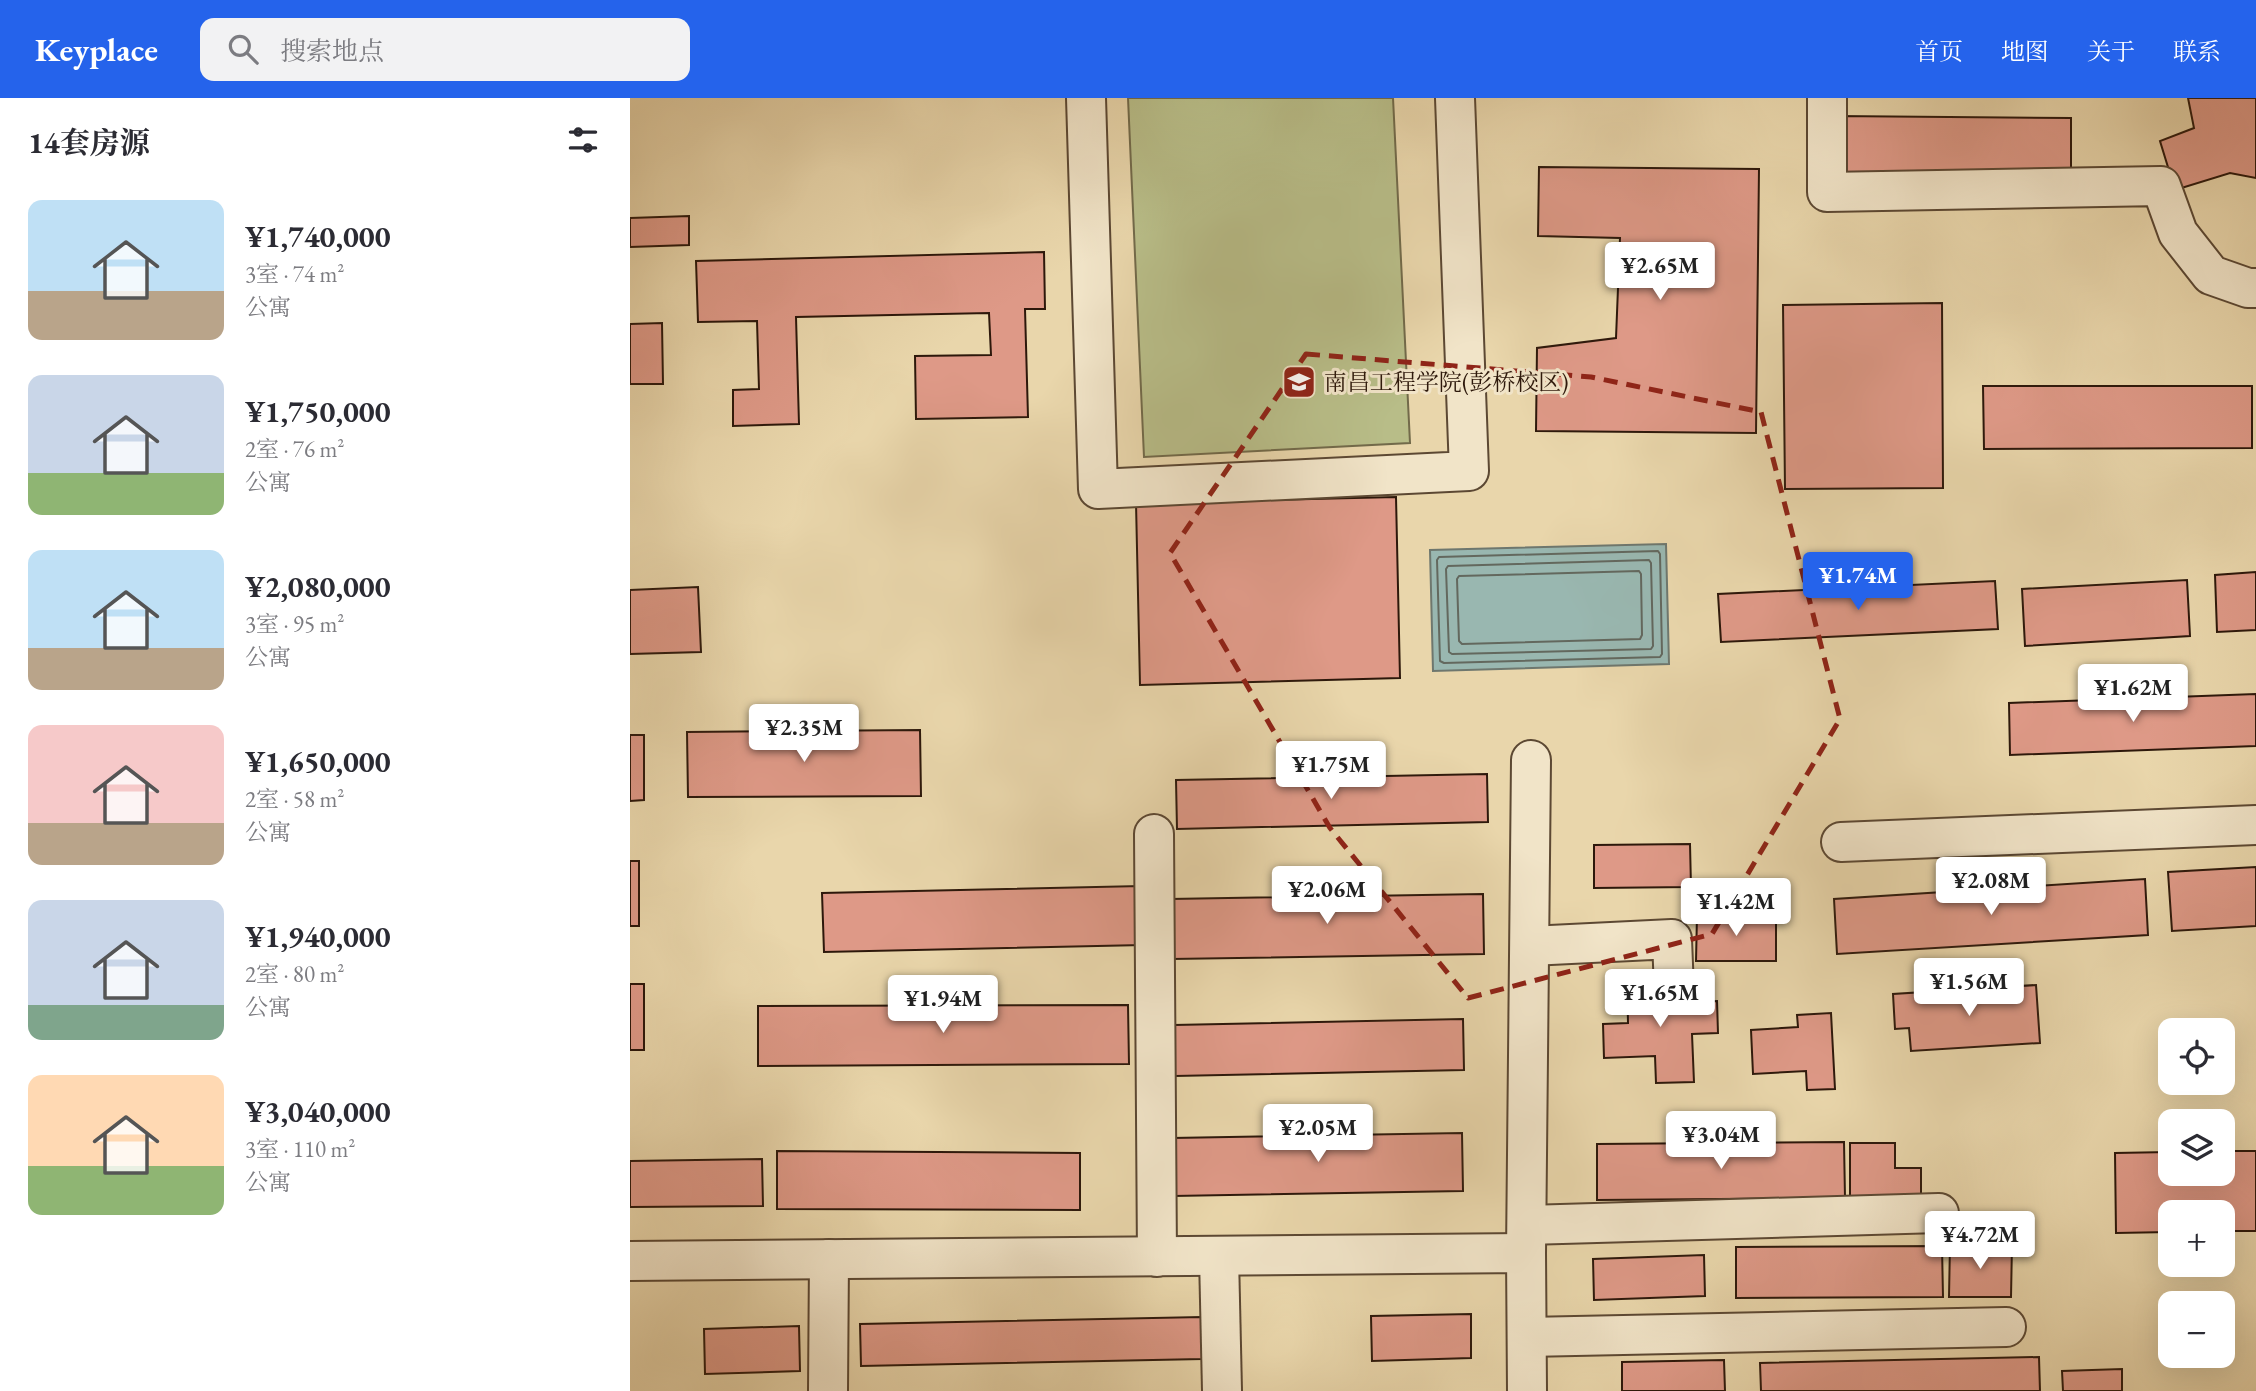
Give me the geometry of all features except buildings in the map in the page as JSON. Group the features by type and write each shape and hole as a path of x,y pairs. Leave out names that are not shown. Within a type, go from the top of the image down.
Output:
{"street":[{"path":"1086,98 1098,489 1469,471 1454,98"},
{"path":"1827,98 1827,192 2161,187 2178,233 2211,275 2248,288 2256,288"},
{"path":"1527,1391 1531,760"},
{"path":"1841,842 2256,825"},
{"path":"1154,834 1157,1257"},
{"path":"1530,946 1672,939 1674,990"},
{"path":"630,1261 1219,1256 1939,1213"},
{"path":"1219,1256 1222,1391"},
{"path":"828,1391 829,1259"},
{"path":"1527,1337 2006,1327"}],"highlighted area":[{"path":"1306,354 1591,377 1761,412 1840,719 1712,934 1468,998 1330,828 1170,553"}],"green space":[{"path":"1128,98 1393,98 1410,443 1144,457"}],"water":[{"path":"1666,544 1669,664 1433,671 1430,550"}],"place":[{"name":"南昌工程学院(彭桥校区)","path":"1299,382"}]}
